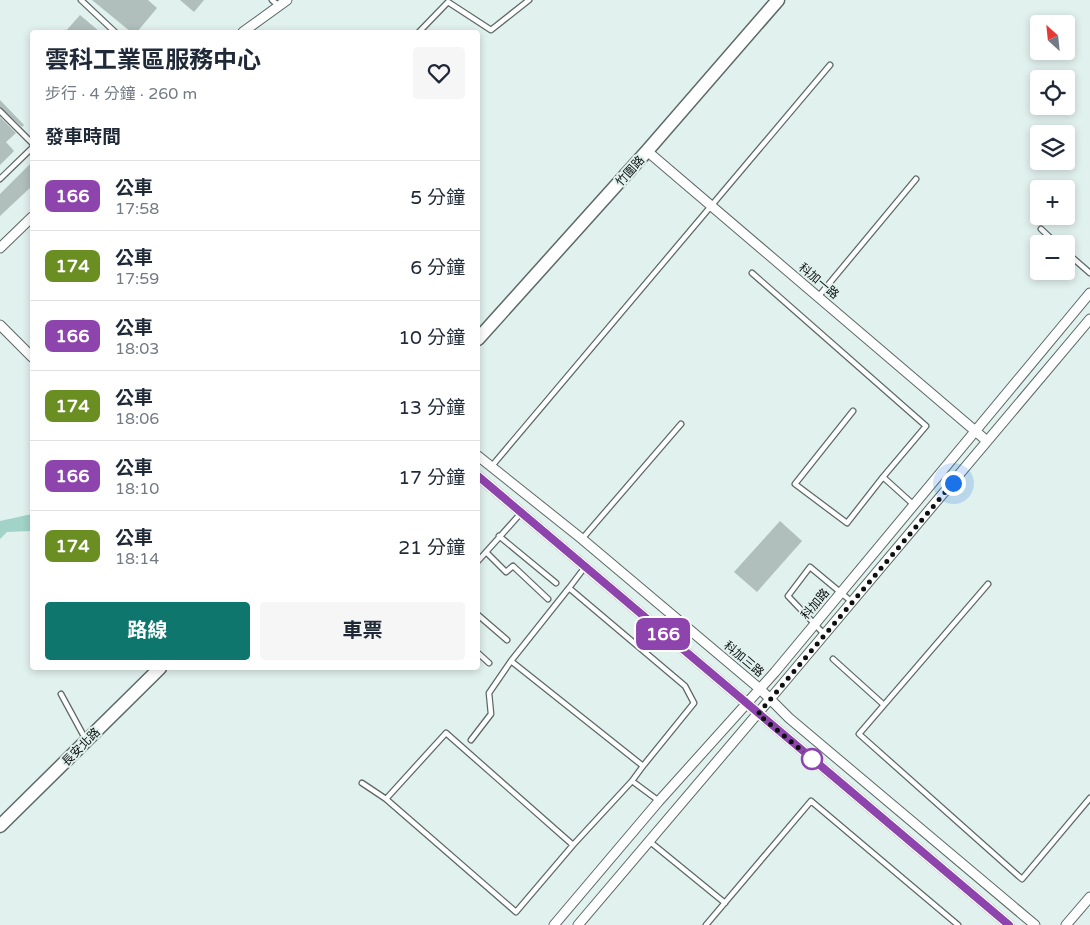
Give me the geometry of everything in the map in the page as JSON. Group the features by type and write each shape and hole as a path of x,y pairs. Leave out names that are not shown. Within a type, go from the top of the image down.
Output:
{"street":[{"path":"245,30 276,3 287,0"},
{"name":"竹圍路","path":"480,336 648,152 778,0"},
{"name":"科加一路","path":"648,152 987,442"},
{"path":"0,248 30,219"},
{"name":"科加路","path":"554,925 659,801 760,689 1090,293"},
{"path":"578,925 1090,319"},
{"path":"0,325 30,355"},
{"name":"科加三路","path":"480,458 582,539 760,689 789,718 1035,925"},
{"path":"480,478 1009,925"},
{"name":"長安北路","path":"0,826 158,670"},
{"path":"1066,925 1090,897"}],"lane":[{"path":"81,0 113,30"},
{"path":"421,30 449,1 491,30 530,0"},
{"path":"491,467 830,66"},
{"path":"0,111 30,141"},
{"path":"0,179 30,150"},
{"path":"818,297 916,180"},
{"path":"1042,229 1048,235"},
{"path":"1075,260 1090,273"},
{"path":"752,273 926,426 847,524 795,484 853,410"},
{"path":"582,539 681,424"},
{"path":"883,477 914,505"},
{"path":"480,559 520,513"},
{"path":"499,536 556,583"},
{"path":"486,552 506,572 513,566 548,599"},
{"path":"471,740 491,714 489,692 584,567"},
{"path":"824,634 788,596 810,567 852,602"},
{"path":"988,584 859,734 1022,879 1090,798"},
{"path":"362,783 386,799 516,912 574,844 632,781 694,703 685,686 569,588"},
{"path":"480,617 507,640"},
{"path":"480,655 489,663"},
{"path":"833,659 884,705"},
{"path":"511,661 643,766"},
{"path":"62,694 86,742"},
{"path":"386,799 446,733 574,844"},
{"path":"632,781 659,801"},
{"path":"706,925 811,801 958,925"},
{"path":"649,841 725,903"}],"green space":[{"path":"30,514 30,531 7,532 0,539 0,521"}],"building":[{"path":"92,0 148,0 157,8 139,30 129,30"},
{"path":"180,0 204,0 194,12"},
{"path":"80,15 98,30 67,30"},
{"path":"0,100 24,125 22,127 0,107"},
{"path":"0,117 16,133 6,142 14,151 0,165"},
{"path":"30,164 30,188 0,216 0,194"},
{"path":"780,521 802,541 757,592 734,572"}],"bus line":[{"name":"166","path":"480,478 1009,925"}],"route":[{"path":"812,759 758,714 953,483"}]}
